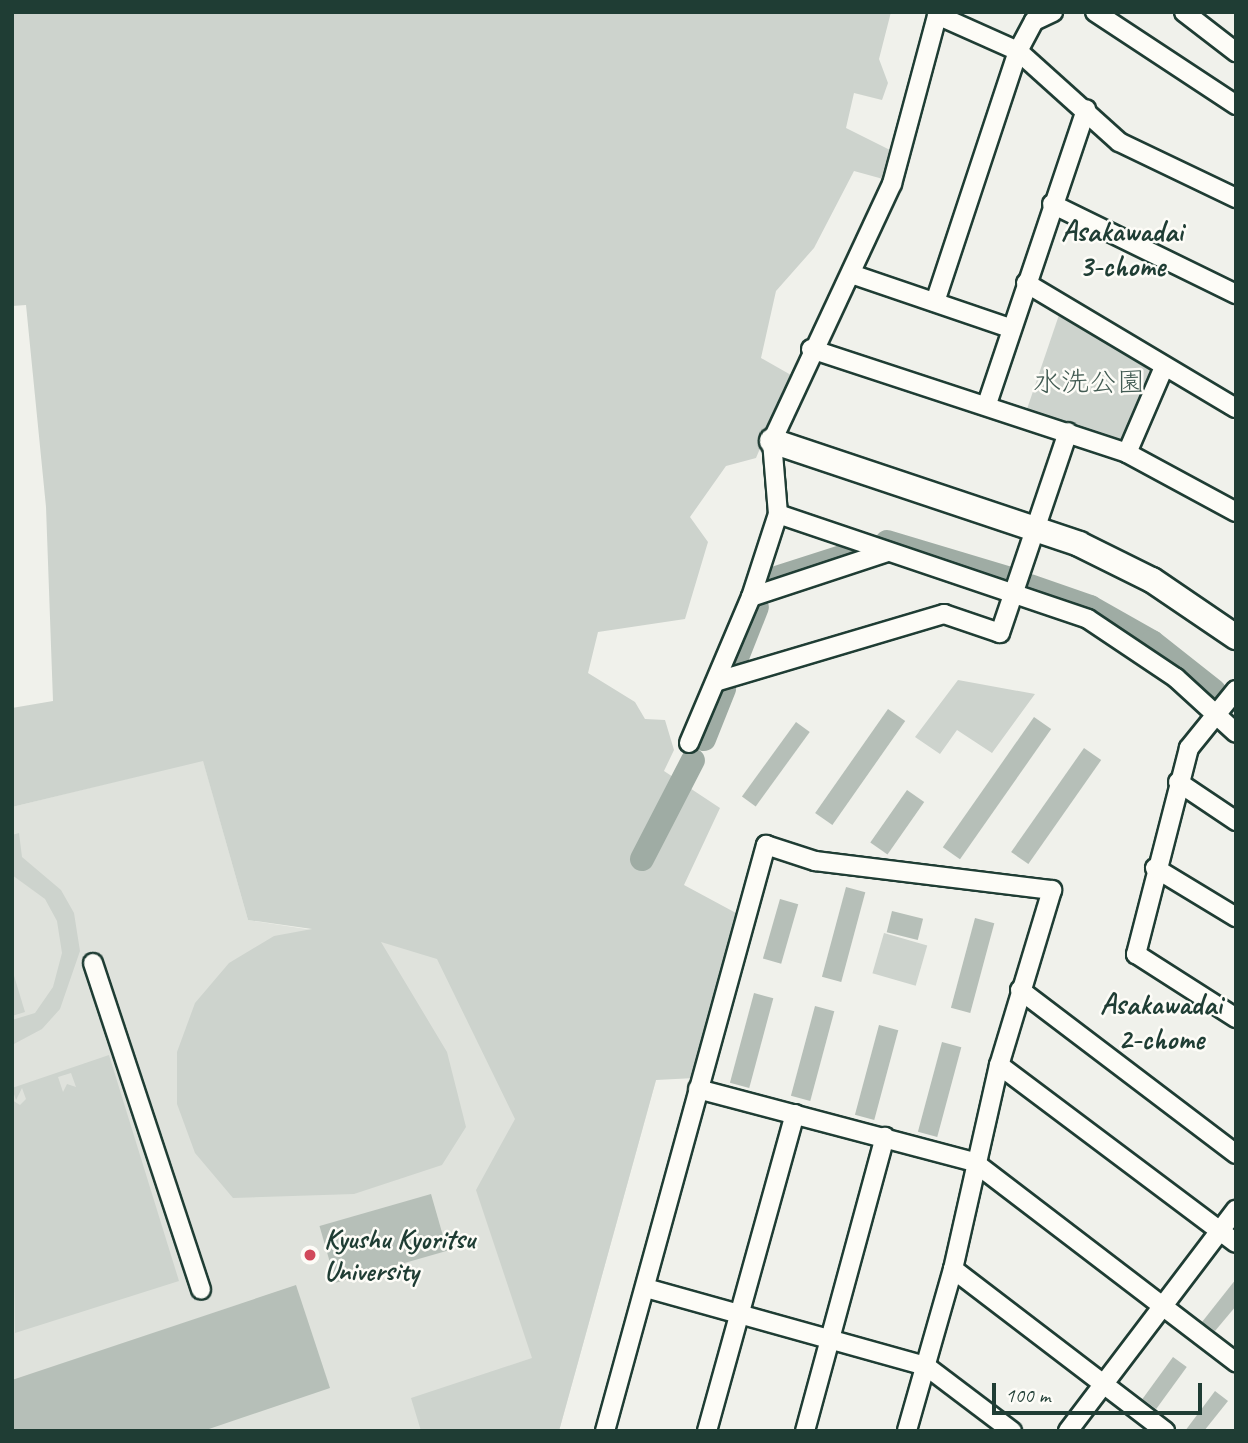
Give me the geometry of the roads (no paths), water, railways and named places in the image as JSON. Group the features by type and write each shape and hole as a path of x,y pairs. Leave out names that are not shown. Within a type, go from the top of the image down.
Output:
{"street":[{"path":"935,302 1018,51 1034,22 1053,12"},
{"path":"1095,12 1236,105"},
{"path":"1184,12 1236,52"},
{"path":"689,743 718,681 751,597 778,514 772,441 811,349 851,274 892,184 938,14 1018,51 1087,109 1119,142 1236,198"},
{"path":"987,404 1010,328 1087,109"},
{"path":"1052,205 1236,294"},
{"path":"851,274 1010,328"},
{"path":"1026,283 1164,368 1235,407"},
{"path":"811,349 987,404 1127,453 1236,512"},
{"path":"1127,453 1164,368"},
{"path":"718,681 944,614 1000,633 1018,593 1036,527 1068,432"},
{"path":"772,441 1036,527 1152,580 1236,637"},
{"path":"778,514 1018,593 1088,619 1215,712 1236,733"},
{"path":"751,597 887,552"},
{"path":"1236,690 1215,712 1189,748 1155,868 1136,954 1236,1018"},
{"path":"1178,782 1236,821"},
{"path":"605,1431 766,845 815,861 1052,890 999,1065 974,1162 953,1269 907,1431"},
{"path":"1155,868 1236,917"},
{"path":"93,962 201,1290"},
{"path":"1020,989 1236,1154"},
{"path":"999,1065 1218,1233 1236,1243"},
{"path":"698,1089 974,1162 1236,1362"},
{"path":"707,1431 795,1114"},
{"path":"805,1431 885,1137"},
{"path":"1068,1431 1236,1210"},
{"path":"953,1269 1165,1431"},
{"path":"646,1288 831,1337 926,1366 1012,1431"}],"waterway":[{"path":"887,542 1010,579"},
{"path":"767,581 857,552"},
{"path":"1030,586 1090,607 1152,642 1214,691"},
{"path":"734,665 757,607"},
{"path":"704,739 724,689"},
{"path":"642,859 693,760"}],"place":[{"name":"Kyushu Kyoritsu University","path":"310,1255"}],"district":[{"name":"Asakawadai 3-chome","path":"1122,248"},
{"name":"Asakawadai 2-chome","path":"1161,1021"}],"park label":[{"name":"水洗公園","path":"1089,382"}]}
